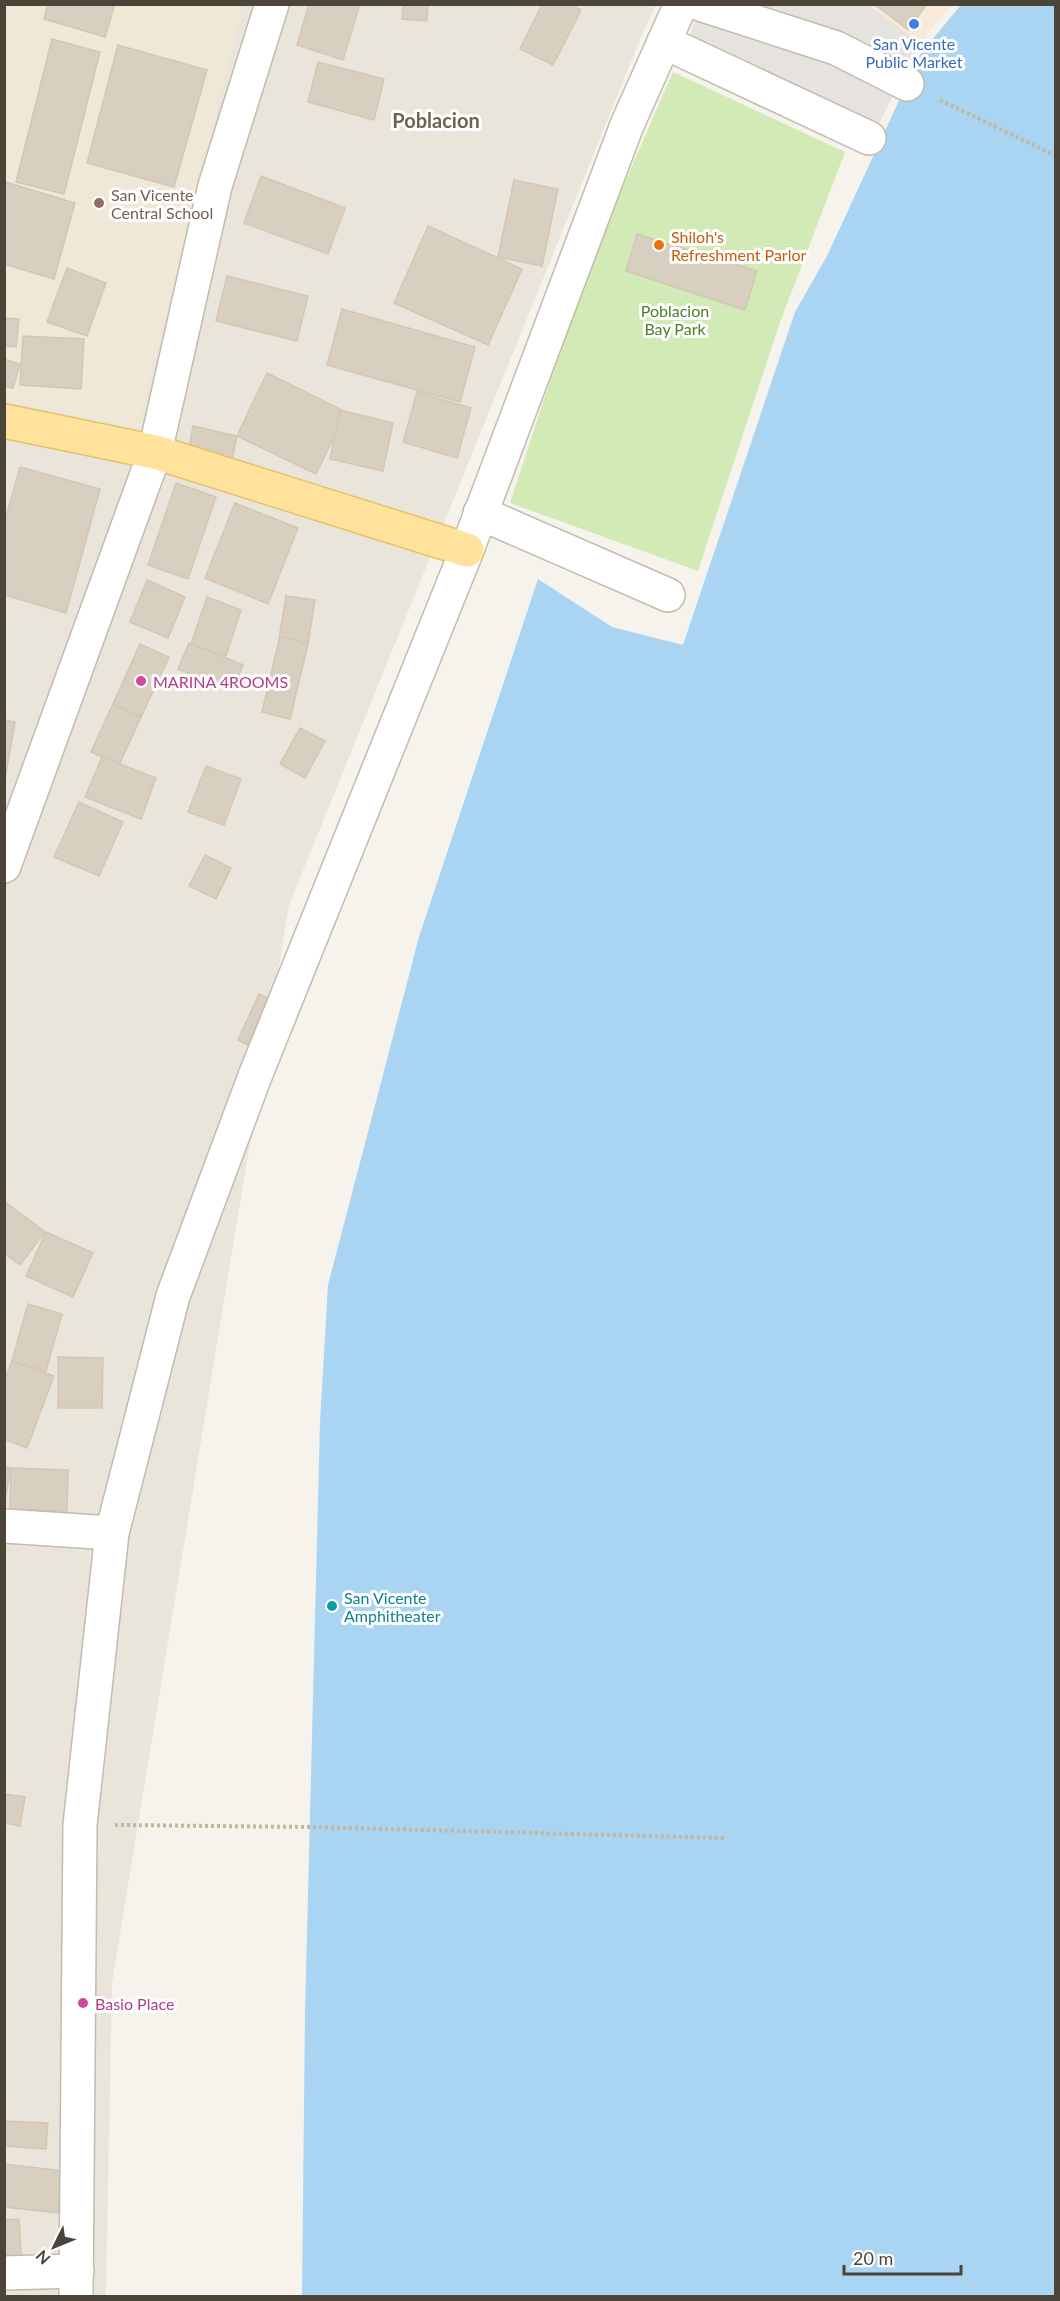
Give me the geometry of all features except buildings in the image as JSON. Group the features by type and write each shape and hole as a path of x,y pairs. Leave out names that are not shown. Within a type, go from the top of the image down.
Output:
{"main road":[{"path":"4,421 155,452 467,550"}],"street":[{"path":"4,866 155,452 215,186 272,4"},
{"path":"4,2273 76,2284 80,1825 112,1533 173,1296 255,1076 467,550 627,125 681,4"},
{"path":"700,4 836,48 906,84"},
{"path":"664,42 869,138"},
{"path":"480,513 668,595"},
{"path":"4,1526 112,1533"}],"path":[{"path":"906,84 1056,156"},
{"path":"80,1825 310,1827 724,1838"}],"shaded area":[{"path":"867,4 920,43 875,131 687,40 703,5"},
{"name":"San Vicente Central School","path":"4,5 243,5 138,428 5,401"},
{"path":"5,5 656,5 289,905 112,1983 106,2296 5,2296"},
{"name":"San Vicente Public Market","path":"867,5 951,5 920,43"}],"green space":[{"name":"Poblacion Bay Park","path":"673,72 845,152 779,325 698,571 510,503 586,271"}],"water":[{"path":"961,5 1055,5 1055,2296 302,2296 305,2013 320,1422 328,1285 419,937 538,579 612,627 683,645 795,312 827,256 921,53"}],"place":[{"name":"San Vicente Public Market","path":"914,24"},
{"name":"San Vicente Central School","path":"99,203"},
{"name":"Shiloh's Refreshment Parlor","path":"659,245"},
{"name":"MARINA 4ROOMS","path":"141,681"},
{"name":"San Vicente Amphitheater","path":"332,1606"},
{"name":"Basio Place","path":"83,2003"}],"district":[{"name":"Poblacion","path":"436,120"}]}
